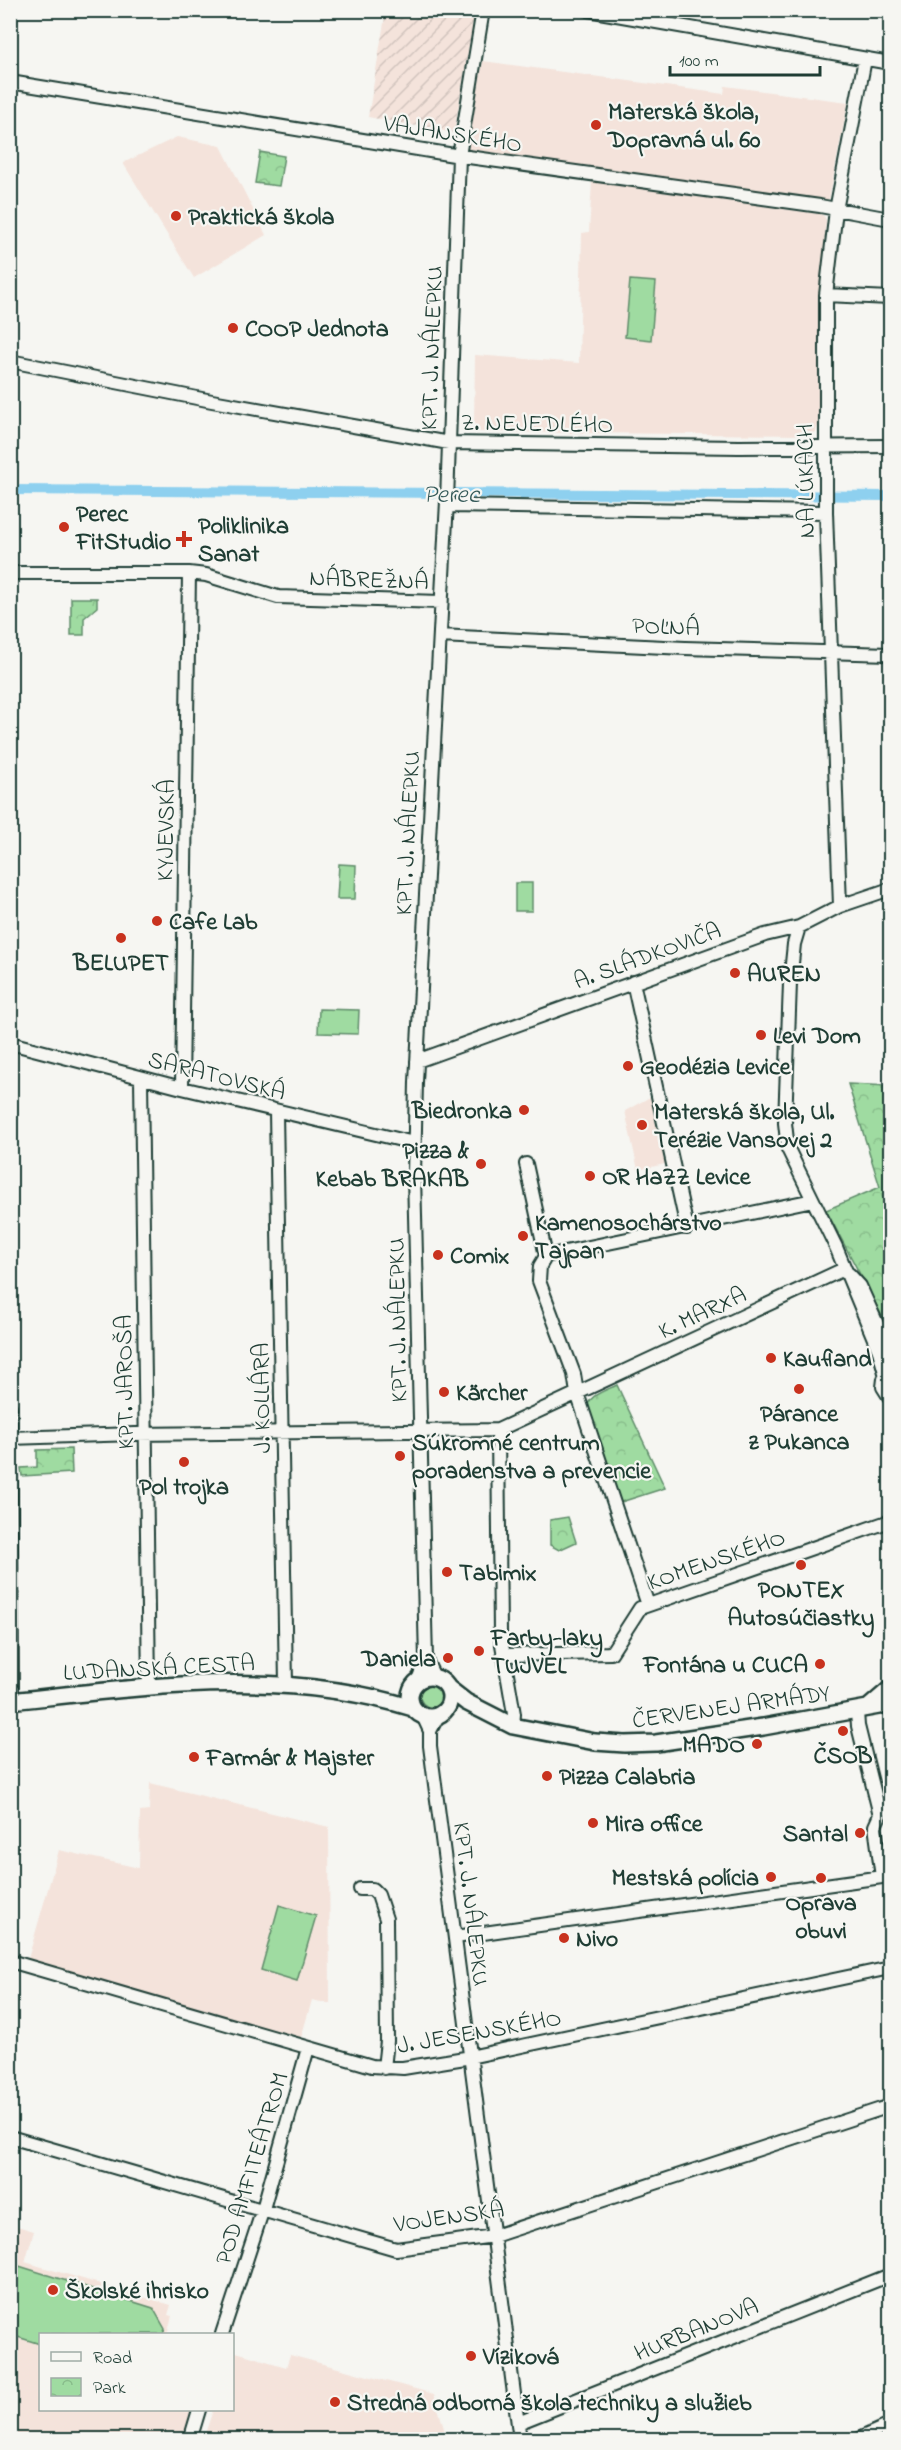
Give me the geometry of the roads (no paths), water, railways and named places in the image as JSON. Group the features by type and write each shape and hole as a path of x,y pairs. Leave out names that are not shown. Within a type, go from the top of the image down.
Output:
{"street":[{"name":"KPT. J. NÁLEPKU","path":"434,1677 426,1660 414,1143 447,503 459,156 483,10"},
{"path":"588,10 891,63"},
{"name":"NA LÚKACH","path":"843,905 838,893 826,509 826,295 836,210 865,59"},
{"name":"VAJANSKÉHO","path":"10,82 459,156 891,219"},
{"path":"826,295 891,298"},
{"name":"Z. NEJEDLÉHO","path":"10,362 449,443 739,447 891,446"},
{"path":"447,503 826,509"},
{"name":"NÁBREŽNÁ","path":"10,573 189,573 206,575 278,597 441,602"},
{"name":"KYJEVSKÁ","path":"182,1088 189,573"},
{"name":"POĽNÁ","path":"440,636 491,640 891,654"},
{"name":"A. SLÁDKOVIČA","path":"417,1061 776,931 799,927 843,905 891,889"},
{"path":"799,927 794,944 790,983 785,1123 788,1149 836,1247 879,1351 888,1374 883,1387 890,1399"},
{"path":"633,982 687,1228"},
{"name":"SARATOVSKÁ","path":"10,1043 276,1112 414,1143"},
{"name":"KPT. JAROŠA","path":"141,1078 149,1686"},
{"name":"J. KOLLÁRA","path":"276,1112 286,1684"},
{"path":"526,1164 546,1256 540,1266 539,1281 574,1374 577,1393 648,1605"},
{"path":"546,1256 813,1200"},
{"path":"844,1269 860,1286 891,1353"},
{"name":"K. MARXA","path":"11,1438 498,1430 844,1269"},
{"path":"10,1407 11,1704"},
{"path":"498,1430 500,1629 514,1714 513,1726"},
{"name":"KOMENSKÉHO","path":"503,1655 611,1653 640,1608 891,1521"},
{"name":"KPT. J. NÁLEPKU","path":"414,1686 426,1660"},
{"path":"430,1731 443,1712 450,1699 448,1688 442,1680 434,1677 414,1686 410,1700 418,1712 443,1712 466,1702"},
{"name":"LUDANSKÁ CESTA","path":"11,1704 149,1686 209,1683 286,1684 320,1687 382,1698 418,1712"},
{"name":"LUDANSKÁ CESTA","path":"382,1698 414,1686"},
{"name":"ČERVENEJ ARMÁDY","path":"448,1688 466,1702 513,1726 544,1734 595,1742 645,1743 862,1711 891,1704"},
{"name":"ČERVENEJ ARMÁDY","path":"862,1711 891,1689"},
{"path":"454,1937 882,1877 875,1826 885,1814 858,1726 862,1711"},
{"name":"KPT. J. NÁLEPKU","path":"418,1712 430,1731 454,1937 520,2439"},
{"path":"360,1888 372,1889 378,1895 386,1919 387,2041 384,2068"},
{"name":"J. JESENSKÉHO","path":"10,1961 384,2068 403,2068 471,2057 891,1968"},
{"name":"POD AMFITEÁTROM","path":"222,2333 263,2209 309,2048"},
{"name":"VOJENSKÁ","path":"10,2137 396,2249 494,2236 891,2106"},
{"name":"HURBANOVA","path":"518,2423 891,2275"},
{"path":"190,2439 198,2411"},
{"path":"856,2439 891,2426"}],"waterway":[{"name":"Perec","path":"10,490 890,496"}],"place":[{"name":"Materská škola, Dopravná ul. 60","path":"596,125"},
{"name":"Praktická škola","path":"176,216"},
{"name":"COOP Jednota","path":"233,328"},
{"name":"Perec FitStudio","path":"64,527"},
{"name":"Poliklinika Sanat","path":"184,539"},
{"name":"Cafe Lab","path":"157,921"},
{"name":"BELUPET","path":"121,938"},
{"name":"AUREN","path":"735,973"},
{"name":"Levi Dom","path":"761,1035"},
{"name":"Geodézia Levice","path":"628,1066"},
{"name":"Biedronka","path":"524,1110"},
{"name":"Materská škola, Ul. Terézie Vansovej 2","path":"642,1125"},
{"name":"Pizza & Kebab BRAKAB","path":"481,1164"},
{"name":"OR HaZZ Levice","path":"590,1176"},
{"name":"Kamenosochárstvo Tajpan","path":"523,1236"},
{"name":"Comix","path":"438,1255"},
{"name":"Kaufland","path":"771,1358"},
{"name":"Párance z Pukanca","path":"799,1389"},
{"name":"Kärcher","path":"444,1392"},
{"name":"Súkromné centrum poradenstva a prevencie","path":"400,1456"},
{"name":"Pol trojka","path":"184,1462"},
{"name":"PONTEX Autosúčiastky","path":"801,1565"},
{"name":"Tabimix","path":"447,1572"},
{"name":"Farby-laky TUJVEL","path":"479,1651"},
{"name":"Daniela","path":"448,1658"},
{"name":"Fontána u CUCA","path":"820,1664"},
{"name":"ČSOB","path":"843,1731"},
{"name":"MADO","path":"757,1744"},
{"name":"Farmár & Majster","path":"194,1757"},
{"name":"Pizza Calabria","path":"547,1776"},
{"name":"Mira office","path":"593,1823"},
{"name":"Santal","path":"860,1833"},
{"name":"Mestská polícia","path":"771,1877"},
{"name":"Oprava obuvi","path":"821,1878"},
{"name":"Nivo","path":"564,1938"},
{"name":"Školské ihrisko","path":"53,2290"},
{"name":"Víziková","path":"471,2356"},
{"name":"Stredná odborná škola techniky a služieb","path":"335,2402"}]}
